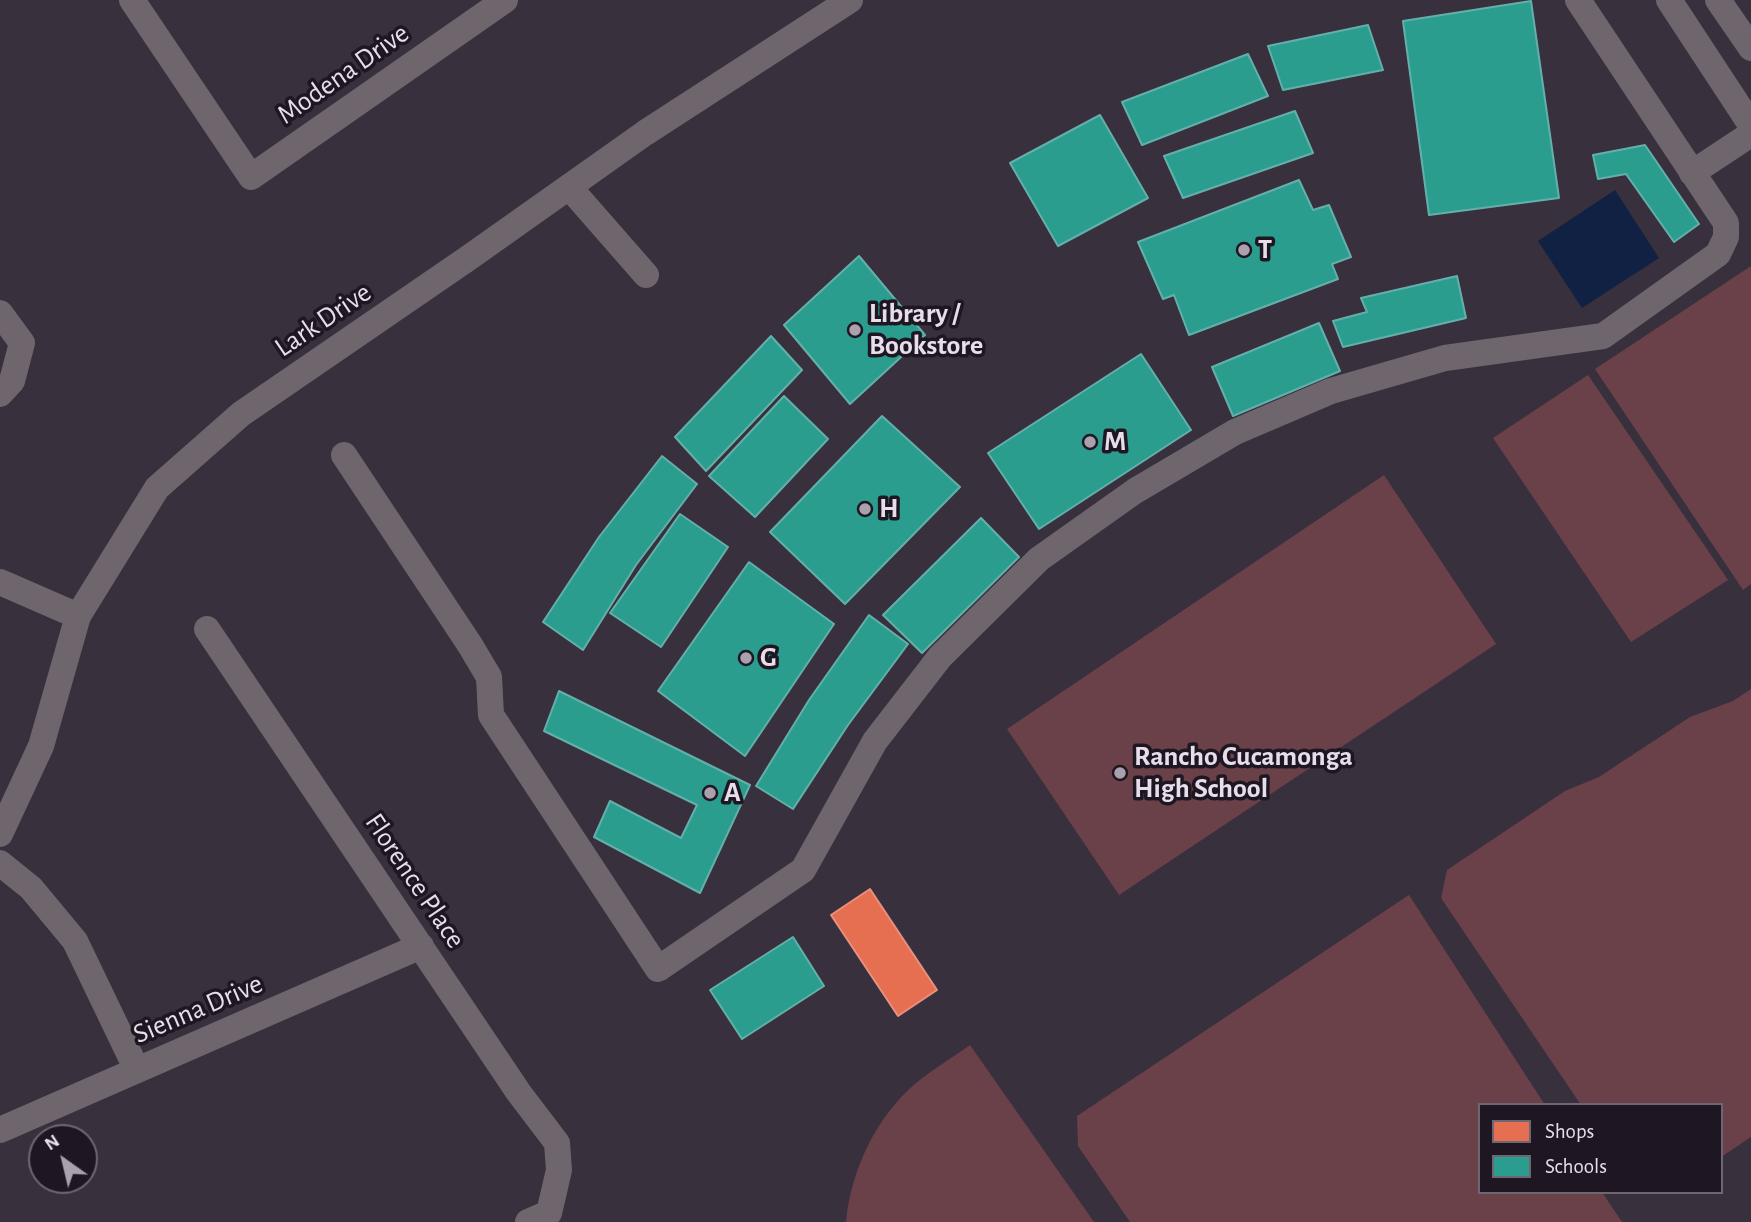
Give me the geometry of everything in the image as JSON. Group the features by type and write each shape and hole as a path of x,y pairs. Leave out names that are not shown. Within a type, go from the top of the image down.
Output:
{"street":[{"name":"Modena Drive","path":"132,0 251,177 505,0"},
{"name":"Lark Drive","path":"0,834 41,746 78,616 156,488 241,414 645,133 850,0"},
{"path":"344,456 489,677 491,715 658,969 803,870 874,741 940,657 1039,559 1135,491 1228,436 1331,391 1445,358 1603,336 1718,254 1726,237 1726,223 1578,0"},
{"path":"1669,0 1751,125"},
{"path":"1718,0 1751,48"},
{"path":"1692,173 1751,134"},
{"path":"569,187 646,275"},
{"path":"0,313 22,343 12,381 0,394"},
{"path":"0,582 78,616"},
{"name":"Florence Place","path":"207,629 519,1093 556,1143 559,1170 549,1213 528,1222"},
{"path":"0,863 31,888 75,941 137,1069"},
{"name":"Sienna Drive","path":"0,1130 421,946"}],"shaded area":[{"path":"1751,266 1751,584 1743,590 1595,369"},
{"path":"1588,375 1728,580 1631,642 1493,438"},
{"path":"1384,475 1496,644 1119,895 1007,729"},
{"path":"1751,689 1751,1137 1723,1156 1723,1103 1580,1103 1441,898 1447,870 1565,791 1599,777 1690,717 1733,701"},
{"path":"1409,895 1544,1103 1478,1103 1478,1194 1603,1194 1622,1222 1130,1222 1078,1146 1077,1116"},
{"path":"970,1045 1094,1222 846,1222 853,1183 860,1164 889,1112 916,1083"}],"water":[{"path":"1615,190 1659,258 1582,308 1538,241"}],"building: Shops":[{"path":"870,889 937,990 898,1016 831,915"}],"building: Schools":[{"path":"1531,1 1559,198 1429,215 1403,21"},
{"path":"1368,25 1383,70 1283,90 1268,46"},
{"path":"1248,54 1268,96 1142,145 1122,102"},
{"path":"1295,111 1313,153 1183,198 1164,156"},
{"path":"1100,115 1148,198 1058,246 1010,163"},
{"path":"1645,145 1699,224 1674,242 1626,174 1598,179 1593,155"},
{"name":"T","path":"1299,180 1313,210 1329,205 1351,257 1332,264 1338,279 1189,335 1174,295 1163,299 1138,242"},
{"name":"Library / Bookstore","path":"859,256 925,335 850,404 784,325"},
{"path":"1457,276 1466,318 1343,347 1333,321 1367,312 1361,298"},
{"path":"1319,323 1340,371 1233,416 1212,367"},
{"path":"771,336 802,370 706,471 675,437"},
{"name":"M","path":"1141,354 1191,430 1039,529 988,453"},
{"path":"784,396 828,439 755,517 709,476"},
{"name":"H","path":"882,416 960,487 845,604 770,532"},
{"path":"662,456 697,484 636,565 583,650 543,622 599,537"},
{"path":"680,514 728,547 661,647 610,613"},
{"path":"981,518 1019,557 922,653 883,615"},
{"name":"G","path":"749,562 834,624 745,756 658,691"},
{"path":"869,615 908,644 848,725 793,809 756,786 809,700"},
{"name":"A","path":"559,691 750,785 700,893 594,837 610,801 681,838 697,805 544,731"},
{"path":"793,937 824,986 742,1039 710,990"}],"place":[{"name":"T","path":"1244,250"},
{"name":"Library / Bookstore","path":"855,330"},
{"name":"M","path":"1090,442"},
{"name":"H","path":"865,509"},
{"name":"G","path":"746,658"},
{"name":"Rancho Cucamonga High School","path":"1120,773"},
{"name":"A","path":"710,793"}]}
